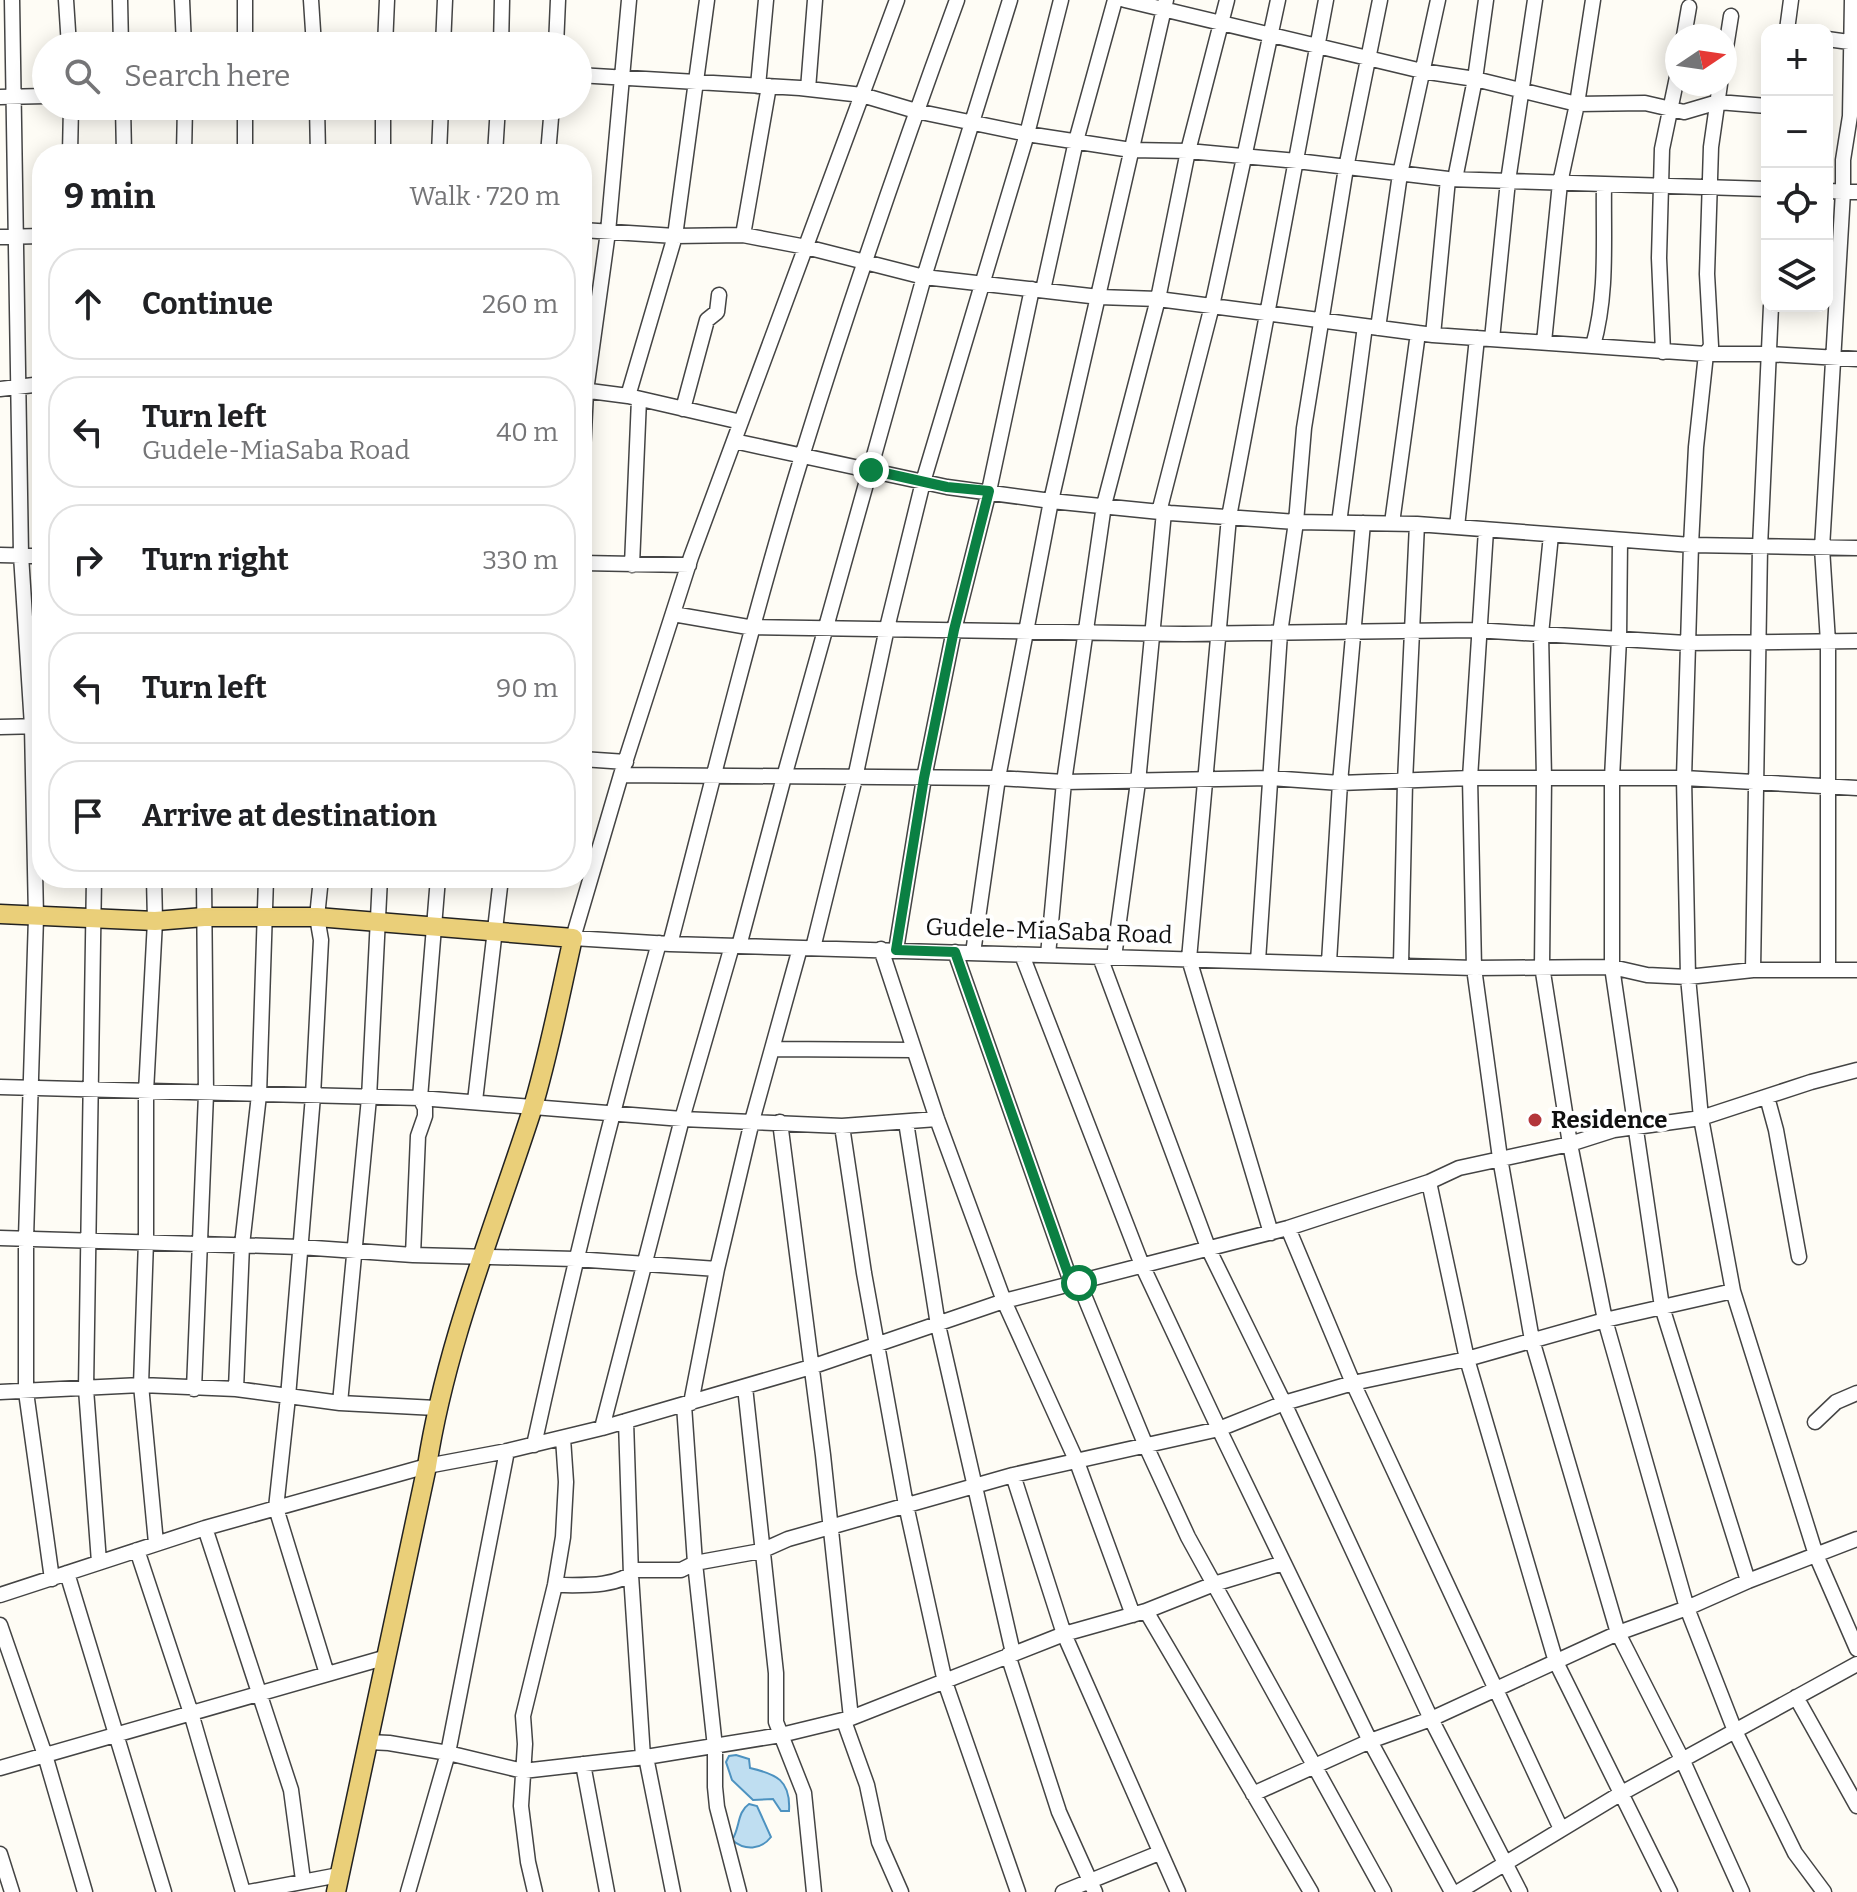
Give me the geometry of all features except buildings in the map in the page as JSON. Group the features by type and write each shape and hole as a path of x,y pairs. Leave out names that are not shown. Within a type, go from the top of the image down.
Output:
{"main road":[{"name":"Gudele-MiaSaba Road","path":"0,914 155,921 204,917 317,917 573,938"},
{"path":"337,1883 427,1466 436,1408 481,1256 533,1107 573,938"}],"street":[{"path":"12,0 7,97 16,237 21,555 32,673"},
{"path":"66,0 68,32"},
{"path":"120,0 121,32"},
{"path":"182,0 183,32"},
{"path":"245,0 245,32"},
{"path":"311,0 313,32"},
{"path":"386,32 387,0"},
{"path":"444,32 445,0"},
{"path":"501,32 502,0"},
{"path":"557,32 558,0"},
{"path":"592,338 608,232 629,0"},
{"path":"632,565 634,398 675,236 707,0"},
{"path":"743,235 764,86 766,0"},
{"path":"808,89 815,0"},
{"path":"592,875 689,565 897,0"},
{"path":"534,1445 611,1114 714,776 803,454 864,263 957,0"},
{"path":"602,1428 682,1119 736,946 924,277 1010,0"},
{"path":"739,1892 717,1807 713,1763 715,1747 695,1563 687,1404 752,1121 855,778 923,482 1027,134 1061,0"},
{"path":"1115,0 1037,290 954,630 888,950 913,1050 1004,1301 1077,1462 1140,1613 1311,1892"},
{"path":"1125,0 1165,4 1271,35 1577,104 1645,103 1684,112 1718,102 1761,106"},
{"path":"1048,955 1064,782 1104,505 1158,299 1188,151 1227,0"},
{"path":"1278,0 1212,306 1162,512 1138,782 1107,957 1209,1250 1431,1719 1520,1892"},
{"path":"1271,1233 1189,959 1229,517 1320,46 1326,0"},
{"path":"1258,961 1280,633 1296,522 1304,428 1346,168 1380,0"},
{"path":"1339,523 1400,174 1438,0"},
{"path":"1392,523 1452,179 1475,79 1486,0"},
{"path":"1457,527 1535,0"},
{"path":"1544,342 1560,183 1577,104 1593,0"},
{"path":"1788,24 1791,0"},
{"path":"1828,970 1828,642 1822,548 1832,358 1850,191 1843,160 1850,116 1854,43 1852,0"},
{"path":"973,953 998,778 1051,501 1165,4"},
{"path":"1686,24 1689,7"},
{"path":"1730,24 1731,16"},
{"path":"1833,40 1854,43"},
{"path":"592,76 862,95 973,123 1131,150 1244,156 1452,179 1761,189"},
{"path":"7,97 32,96"},
{"path":"1663,352 1659,258 1662,149 1672,96"},
{"path":"1719,96 1711,147 1707,274 1711,346 1706,354 1696,447 1686,643 1684,778 1688,977 1701,1118 1733,1291 1816,1555 1857,1649"},
{"path":"70,144 71,120"},
{"path":"123,120 124,144"},
{"path":"184,144 185,120"},
{"path":"245,120 245,144"},
{"path":"317,120 318,144"},
{"path":"383,120 383,144"},
{"path":"439,144 440,120"},
{"path":"496,144 497,120"},
{"path":"549,144 551,120"},
{"path":"1593,346 1601,319 1605,272 1604,184"},
{"path":"592,231 675,236 743,235 806,247 924,277 1099,297 1158,299 1426,334 1663,352 1857,359"},
{"path":"0,237 32,236"},
{"path":"683,409 707,320 717,312 719,295"},
{"path":"1753,970 1760,547 1771,312"},
{"path":"0,389 32,385"},
{"path":"592,392 634,398 741,422"},
{"path":"734,441 923,482 1051,501 1162,512 1296,522 1417,524 1691,545 1857,548"},
{"path":"1329,962 1340,783 1363,523"},
{"path":"1401,964 1405,782 1417,524"},
{"path":"1486,530 1470,778 1474,968 1500,1158 1532,1340 1618,1633 1682,1759 1742,1892"},
{"path":"1551,535 1541,634 1544,778 1542,966 1570,1144 1605,1320 1687,1608 1735,1731 1795,1853 1824,1892"},
{"path":"1620,540 1612,778 1612,967 1662,1307 1748,1581"},
{"path":"0,555 32,556"},
{"path":"592,563 689,565"},
{"path":"673,614 753,627 1152,633 1479,630 1686,643 1857,641"},
{"path":"0,727 32,726"},
{"path":"592,761 624,768 714,776 998,778 1064,782 1270,778 1340,783 1470,778 1684,778 1857,788"},
{"path":"36,888 26,1238 26,1392 52,1579"},
{"path":"94,888 86,1389 99,1562"},
{"path":"154,888 146,1092 146,1241 141,1385 156,1543"},
{"path":"194,1389 206,1094 204,888"},
{"path":"236,1389 242,1245 259,1095 265,888"},
{"path":"320,888 317,917 321,940 313,1096 276,1508 327,1674"},
{"path":"340,1403 369,1098 379,888"},
{"path":"413,1255 418,1136 425,1116 420,1098 437,888"},
{"path":"475,1101 500,888"},
{"path":"573,938 588,888"},
{"name":"Gudele-MiaSaba Road","path":"573,938 664,944 1474,968 1612,967 1647,975 1688,977 1753,970 1857,970"},
{"path":"955,952 1075,1284 1146,1446 1214,1584 1384,1892"},
{"path":"1022,955 1142,1265 1370,1741 1455,1892 1620,1794 1857,1664"},
{"path":"773,1049 913,1050"},
{"path":"0,1595 205,1528 427,1466 534,1445 687,1404 811,1367 1004,1301 1288,1228 1429,1182 1459,1168 1570,1144 1614,1130 1701,1118 1857,1070"},
{"path":"0,1087 420,1098 682,1119 842,1126 937,1119"},
{"path":"1767,1097 1799,1257"},
{"path":"780,1122 811,1367 848,1719 879,1842 901,1892"},
{"path":"906,1122 938,1325 1010,1654 1059,1812 1093,1886"},
{"path":"842,1126 906,1505 945,1682 1018,1892"},
{"path":"1429,1182 1467,1359 1556,1662 1670,1892"},
{"path":"1288,1228 1353,1383 1561,1829"},
{"path":"0,1238 300,1247 413,1255 575,1259 717,1269"},
{"path":"555,1585 594,1585 631,1575 636,1570 681,1570 695,1563 761,1551 788,1539 1013,1475 1219,1429 1284,1403 1353,1383 1467,1359 1605,1320 1733,1291"},
{"path":"0,1392 141,1385 236,1389 340,1403 436,1408"},
{"path":"745,1387 776,1673 776,1722 804,1793 814,1892"},
{"path":"1815,1422 1836,1402 1857,1393"},
{"path":"626,1421 631,1575 645,1757 673,1892"},
{"path":"535,1892 521,1806 525,1744 523,1716 555,1585 564,1523 566,1482 563,1438"},
{"path":"408,1892 448,1753 507,1451"},
{"path":"1013,1475 1064,1634 1178,1892"},
{"path":"205,1528 291,1790 303,1880"},
{"path":"1253,1794 1370,1741 1431,1719 1618,1633 1857,1539"},
{"path":"137,1550 246,1892 303,1880 337,1883"},
{"path":"369,1742 448,1753 523,1771 645,1757 781,1735 848,1719 1064,1634 1140,1613 1214,1584 1283,1563"},
{"path":"67,1573 164,1892"},
{"path":"0,1625 45,1755 85,1892"},
{"path":"0,1768 387,1657"},
{"path":"1796,1697 1857,1806"},
{"path":"583,1764 607,1892"},
{"path":"1063,1892 1093,1886 1159,1853"},
{"path":"0,1854 12,1892"}],"water":[{"path":"729,1756 749,1759 750,1768 780,1780 787,1792 789,1811 781,1811 773,1799 753,1800 732,1780 726,1762"},
{"path":"749,1804 757,1806 771,1837 753,1848 732,1840 742,1811"}],"place":[{"name":"Residence","path":"1535,1120"}],"route":[{"path":"871,470 947,487 989,491 954,630 924,778 896,950 955,952 1072,1285 1079,1283"}]}
